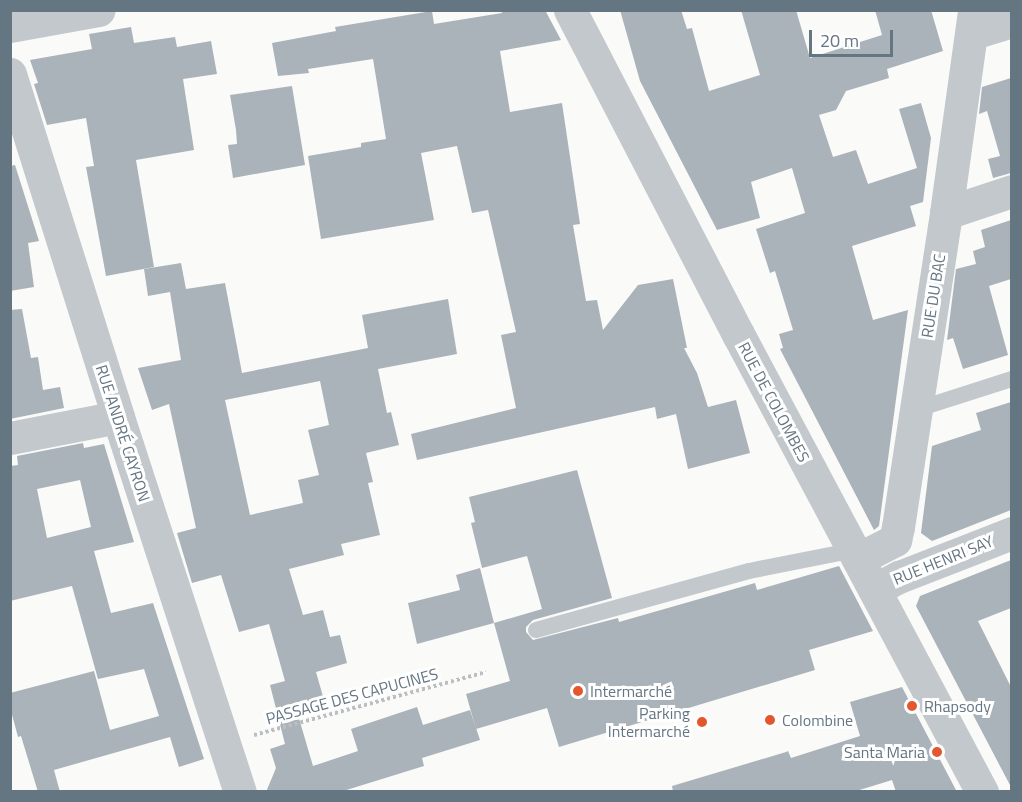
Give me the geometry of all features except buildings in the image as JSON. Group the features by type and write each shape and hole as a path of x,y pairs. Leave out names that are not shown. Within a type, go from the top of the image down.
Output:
{"street":[{"path":"10,26 99,10"},
{"name":"RUE DE COLOMBES","path":"570,10 743,344 876,589 982,792"},
{"path":"973,22 1011,21"},
{"name":"RUE DU BAC","path":"895,540 973,22"},
{"name":"RUE ANDRÉ CAYRON","path":"10,74 240,792"},
{"path":"946,213 1011,191"},
{"path":"10,438 118,417"},
{"name":"RUE HENRI SAY","path":"876,589 923,567 1011,532"},
{"path":"857,554 895,540 905,559 923,567"}],"lane":[{"path":"915,410 1011,379"},
{"path":"536,630 749,571 857,554"}],"path":[{"name":"PASSAGE DES CAPUCINES","path":"224,743 486,672"}],"place":[{"name":"Intermarché","path":"578,691"},
{"name":"Rhapsody","path":"912,706"},
{"name":"Colombine","path":"770,720"},
{"name":"Parking Intermarché","path":"702,722"},
{"name":"Santa Maria","path":"937,752"}]}
